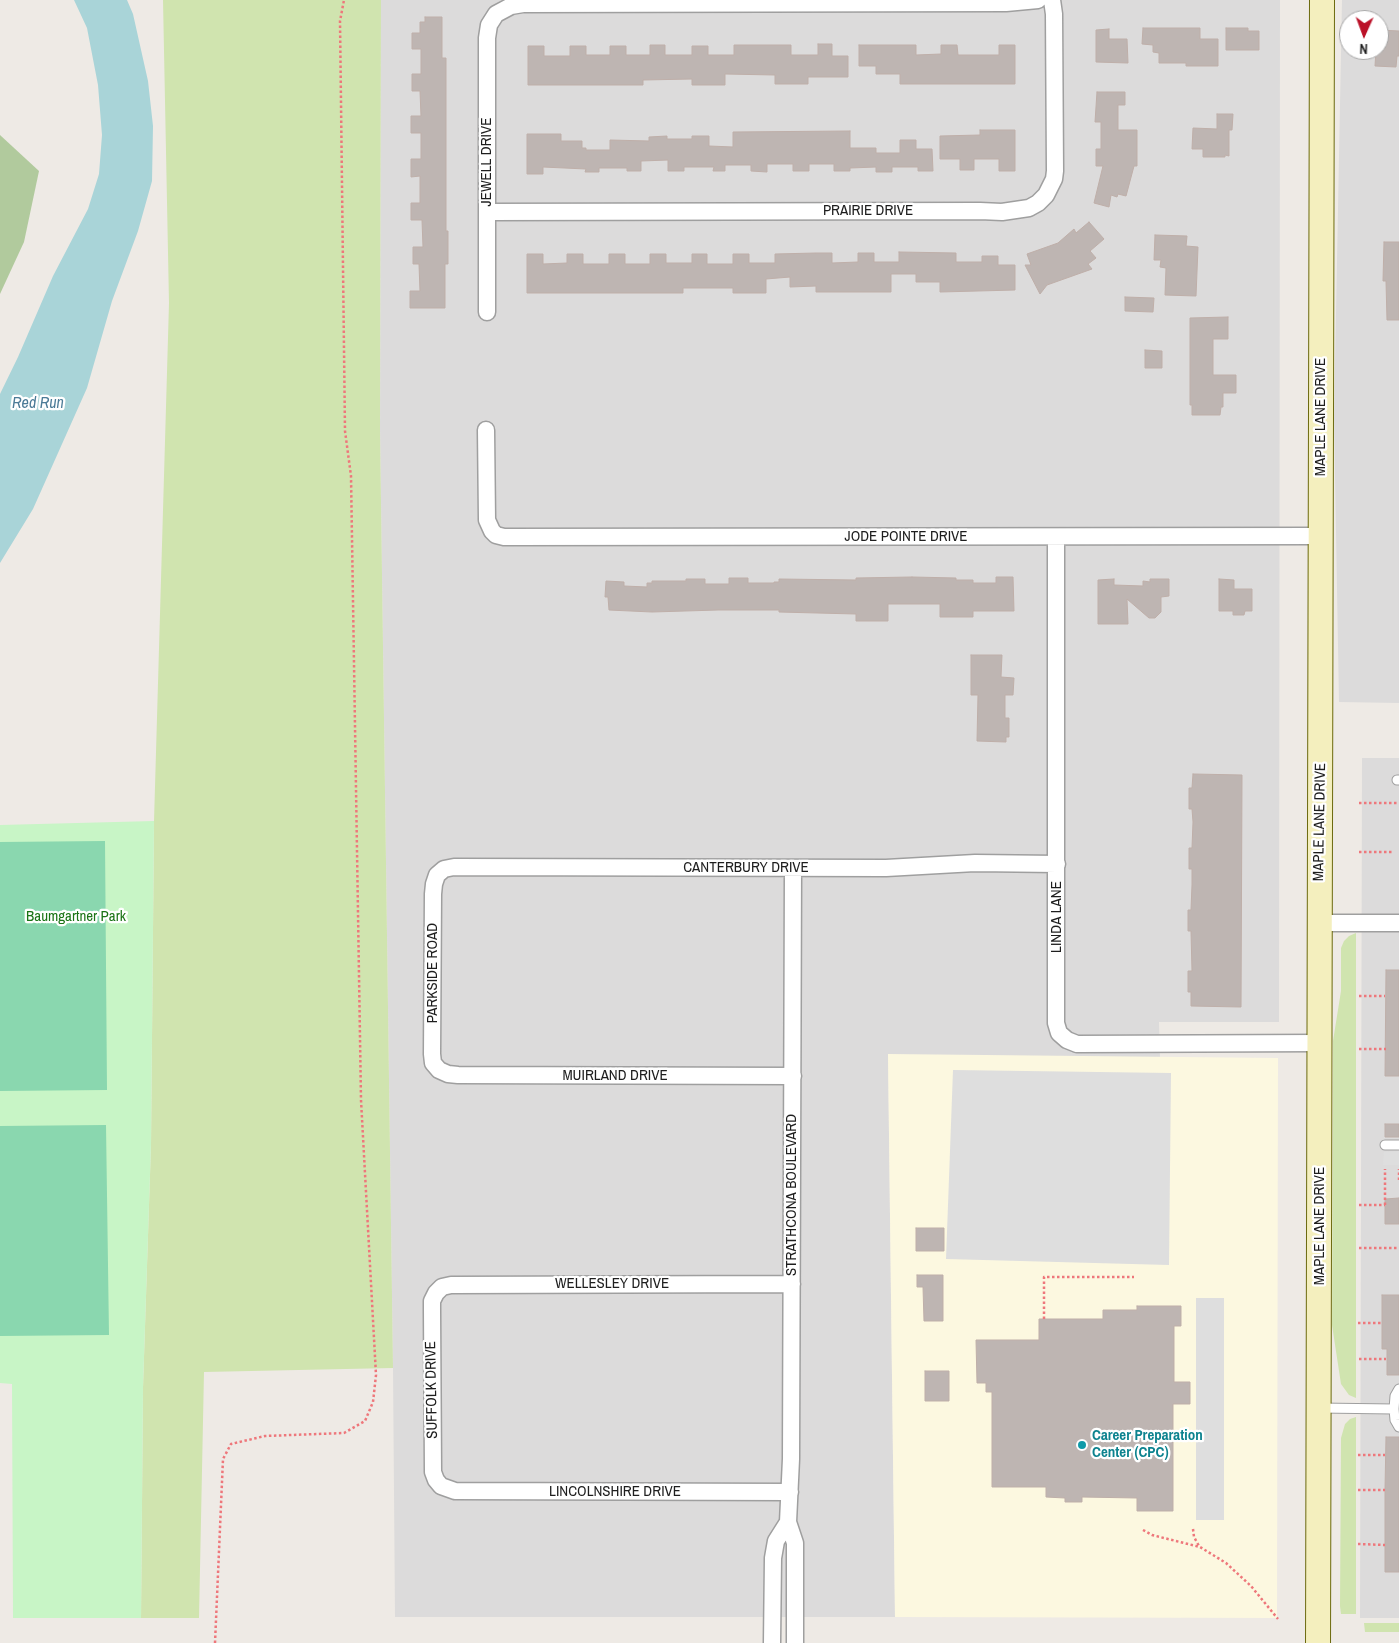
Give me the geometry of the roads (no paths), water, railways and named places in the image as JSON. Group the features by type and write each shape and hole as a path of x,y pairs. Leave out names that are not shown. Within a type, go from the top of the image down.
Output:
{"street":[{"name":"JEWELL DRIVE","path":"487,312 487,38 489,25 496,14 511,6 523,4 1006,3 1038,0"},
{"name":"PRAIRIE DRIVE","path":"487,212 1002,212 1028,208 1038,204 1046,195 1056,171 1054,14 1052,0"},
{"name":"MAPLE LANE DRIVE","path":"1318,1643 1322,0"},
{"name":"JODE POINTE DRIVE","path":"486,430 487,520 492,531 504,537 1321,536"},
{"name":"LINDA LANE","path":"1056,537 1056,1023 1059,1033 1067,1040 1077,1044 1320,1043"},
{"name":"CANTERBURY DRIVE","path":"437,875 444,869 454,867 886,868 975,863 1057,864"},
{"name":"STRATHCONA BOULEVARD","path":"793,868 792,1284 788,1522 795,1543 795,1643"},
{"name":"PARKSIDE ROAD","path":"437,875 434,884 432,1054 434,1063 439,1070"},
{"path":"1319,923 1399,923"},
{"name":"MUIRLAND DRIVE","path":"439,1070 448,1074 458,1075 793,1076"},
{"name":"WELLESLEY DRIVE","path":"436,1293 442,1287 451,1285 792,1284"},
{"name":"SUFFOLK DRIVE","path":"436,1293 432,1302 433,1472 440,1486"},
{"name":"LINCOLNSHIRE DRIVE","path":"440,1486 455,1491 790,1492"},
{"name":"STRATHCONA BOULEVARD","path":"772,1643 773,1558 776,1541 788,1522"},
{"path":"772,1583 795,1584"}],"lane":[{"path":"1385,1145 1399,1145"},
{"path":"1399,1389 1395,1396 1394,1408 1394,1420 1399,1427"},
{"path":"1319,1408 1394,1408"}],"water":[{"name":"Red Run","path":"74,0 127,0 133,14 148,81 153,126 152,181 138,231 112,301 87,388 33,509 0,563 0,394 53,276 88,209 99,174 102,135 98,85 87,28"}],"place":[{"name":"Career Preparation Center (CPC)","path":"1082,1445"}],"park label":[{"name":"Baumgartner Park","path":"76,917"}]}
